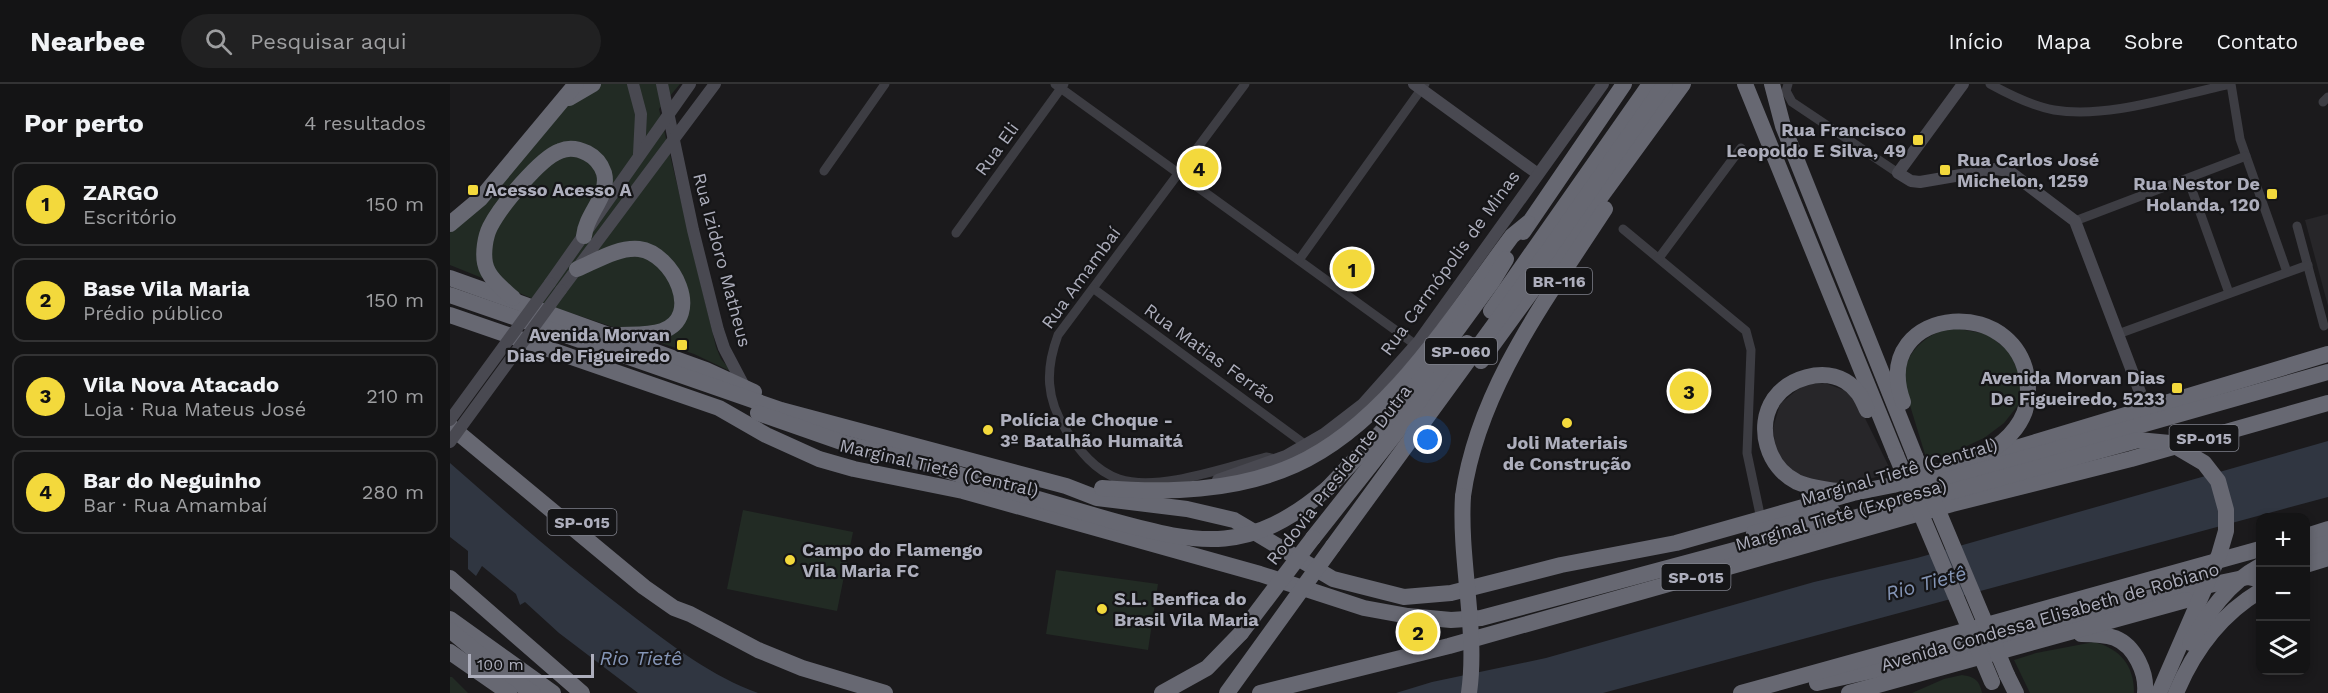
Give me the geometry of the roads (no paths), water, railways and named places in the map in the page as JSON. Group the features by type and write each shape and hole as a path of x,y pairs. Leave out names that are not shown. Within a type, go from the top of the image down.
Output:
{"highway":[{"path":"450,224 481,198 576,84"},
{"path":"561,103 593,84"},
{"path":"627,358 788,425 844,443 931,465 985,484 1145,530 1200,540 1234,538 1279,524 1305,508 1328,488 1386,427 1492,282 1528,223 1624,84"},
{"name":"Rodovia Presidente Dutra","path":"1162,693 1207,668 1241,633 1451,364 1650,84"},
{"name":"Rodovia Presidente Dutra","path":"1227,693 1395,463 1665,84"},
{"path":"1395,463 1421,437 1505,331 1683,84"},
{"name":"BR-116","path":"1469,693 1471,662 1462,544 1464,496 1469,462 1481,425 1524,335 1613,198 1692,84"},
{"path":"1745,84 1908,453"},
{"path":"1772,84 1783,126 1998,683 2016,693"},
{"path":"518,303 488,271 484,256 489,229 501,210 540,166 560,151 572,148 590,154 604,172 603,193 585,223 584,236"},
{"path":"1066,486 1167,490 1231,484 1278,471 1324,449 1354,428 1422,356 1512,236 1528,223"},
{"path":"577,269 613,254 640,249 656,255 677,280 682,307 672,325 656,332 604,336"},
{"path":"450,278 744,386 785,411"},
{"path":"450,295 785,411 1066,486 1096,498 1187,509 1233,520 1333,579 1404,597 1451,593 1515,576 1676,543 1853,493 1893,485 2328,354"},
{"path":"450,308 467,319"},
{"name":"Marginal Tietê (Central)","path":"450,315 719,408 766,435 819,459 854,469 963,490 1260,574 1364,608 1397,615 1451,620 1950,492 2138,440 2170,443 2204,463 2218,481 2226,510 2226,531 2219,555 2160,693"},
{"path":"1908,453 1915,435 1899,392 1897,375 1907,345 1929,326 1958,320 1993,329 2011,343 2024,364 2028,384 2025,410 2018,425 2008,437 1973,460"},
{"name":"Marginal Tietê (Central)","path":"1481,613 1704,546 1896,495 2092,437 2328,372"},
{"path":"1853,493 1809,487 1795,481 1773,461 1767,447 1765,430 1767,414 1773,400 1782,389 1812,376 1844,380 1858,392 1885,446 1908,453"},
{"name":"Marginal Tietê (Expressa)","path":"1260,693 1449,646 1913,514 2131,459 2328,403"},
{"path":"719,408 841,454 985,484"},
{"name":"SP-015","path":"450,410 690,614"},
{"name":"SP-015","path":"450,426 644,587 674,608 690,614 730,637 780,659 885,693"},
{"path":"2310,535 2328,530"},
{"path":"2310,548 2328,543"},
{"path":"1515,576 1526,578 1704,546"},
{"path":"1743,693 2256,551"},
{"path":"2100,608 2115,599 2253,557 2256,554"},
{"path":"2310,564 2328,558"},
{"path":"1743,693 1809,685 1875,670 2100,608 2248,577 2256,578"},
{"path":"450,578 582,693"},
{"path":"2160,693 2204,620 2223,595 2236,582 2256,580"},
{"name":"Avenida Condessa Elisabeth de Robiano","path":"1849,693 2256,580"},
{"path":"2176,693 2194,656 2208,635 2256,584"},
{"path":"450,619 553,693"},
{"path":"450,630 502,673 532,693"},
{"path":"2066,634 2101,634 2123,643 2138,660 2145,693"},
{"path":"450,652 509,693"},
{"path":"1896,693 1922,674"}],"main road":[{"path":"633,84 641,114 638,158"},
{"name":"Rua Izidoro Matheus","path":"662,84 718,330 724,348 744,386"},
{"path":"450,420 584,236 690,84"},
{"path":"450,442 715,84"},
{"name":"Rua Carmópolis de Minas","path":"1306,445 1344,421 1363,404 1416,345 1603,84"},
{"path":"1963,84 1898,173 1911,181 1920,182 2004,170 2075,221 2146,408"},
{"path":"1420,86 1538,174"},
{"name":"Rua Amambaí","path":"1167,490 1218,480 1278,460 1306,445"}],"street":[{"path":"824,171 885,84"},
{"name":"Rua Amambaí","path":"1245,84 1094,290 1058,335 1048,375 1050,398 1056,415 1089,459 1109,475 1138,482 1198,474 1266,457 1278,460"},
{"path":"1788,84 1786,91 1792,102 1898,173"},
{"path":"1990,84 2030,104 2066,111 2104,111 2231,84 2236,118 2246,156 2287,272"},
{"path":"1060,85 1416,345"},
{"name":"Rua Eli","path":"956,233 1060,85"},
{"path":"1299,260 1420,86"},
{"path":"1659,258 1741,148"},
{"path":"2075,221 2246,156"},
{"path":"2188,179 2229,293"},
{"path":"2297,226 2324,326"},
{"path":"1623,229 1739,323 1750,339 1747,453 1761,519"},
{"path":"2118,334 2308,265"},
{"name":"Rua Matias Ferrão","path":"1094,290 1306,445"}],"water":[{"name":"Rio Tietê","path":"2328,441 2328,497 2269,513 2256,513 2256,516 1603,693 1396,693 1432,682 1546,658 1814,582 1917,558"},
{"name":"Rio Tietê","path":"450,463 563,560 647,627 709,669 758,693 638,693 559,633 525,602 520,605 516,594 482,566 476,576 468,569 468,551 450,537"}],"place":[{"name":"Rua Francisco Leopoldo E Silva, 49","path":"1918,140"},
{"name":"Bar do Neguinho","path":"1199,168"},
{"name":"Rua Carlos José Michelon, 1259","path":"1945,170"},
{"name":"Acesso Acesso A","path":"473,190"},
{"name":"Rua Nestor De Holanda, 120","path":"2272,194"},
{"name":"ZARGO","path":"1352,269"},
{"name":"Avenida Morvan Dias de Figueiredo","path":"682,345"},
{"name":"Avenida Morvan Dias De Figueiredo, 5233","path":"2177,388"},
{"name":"Vila Nova Atacado","path":"1689,391"},
{"name":"Joli Materiais de Construção","path":"1567,423"},
{"name":"Polícia de Choque - 3º Batalhão Humaitá","path":"988,430"},
{"name":"Campo do Flamengo Vila Maria FC","path":"790,560"},
{"name":"S.L. Benfica do Brasil Vila Maria","path":"1102,609"},
{"name":"Base Vila Maria","path":"1418,632"}]}
